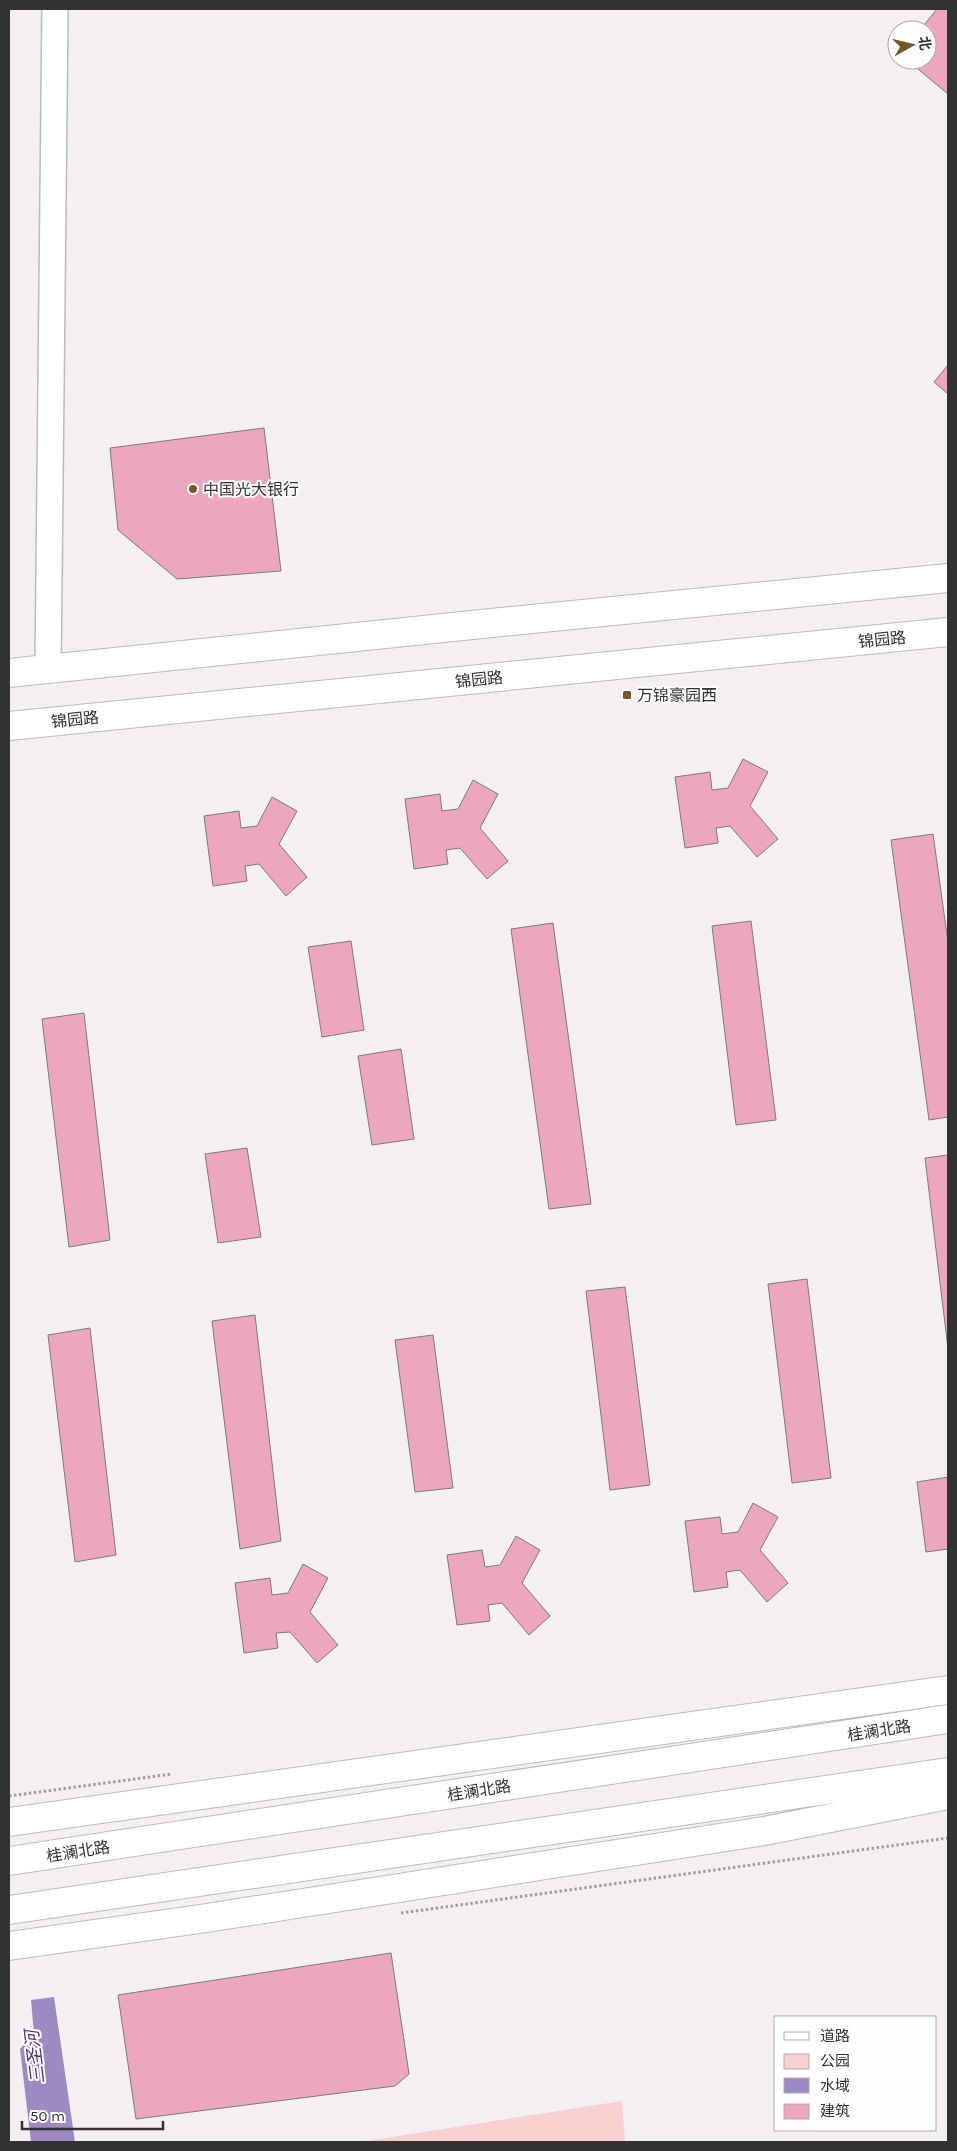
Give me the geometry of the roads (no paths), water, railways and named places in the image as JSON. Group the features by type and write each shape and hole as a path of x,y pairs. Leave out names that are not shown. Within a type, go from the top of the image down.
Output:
{"main road":[{"path":"9,673 948,578"},
{"name":"锦园路","path":"9,726 948,632"},
{"path":"9,1822 948,1690"},
{"name":"桂澜北路","path":"9,1861 948,1720"},
{"path":"9,1910 948,1772"},
{"path":"9,1946 210,1918 735,1836 948,1795"}],"street":[{"path":"48,669 55,9"}],"water":[{"name":"三圣河","path":"54,1997 75,2142 31,2142 20,2049 34,2034 31,2000"}],"place":[{"name":"中国光大银行","path":"193,489"},
{"name":"万锦豪园西","path":"627,695"}]}
